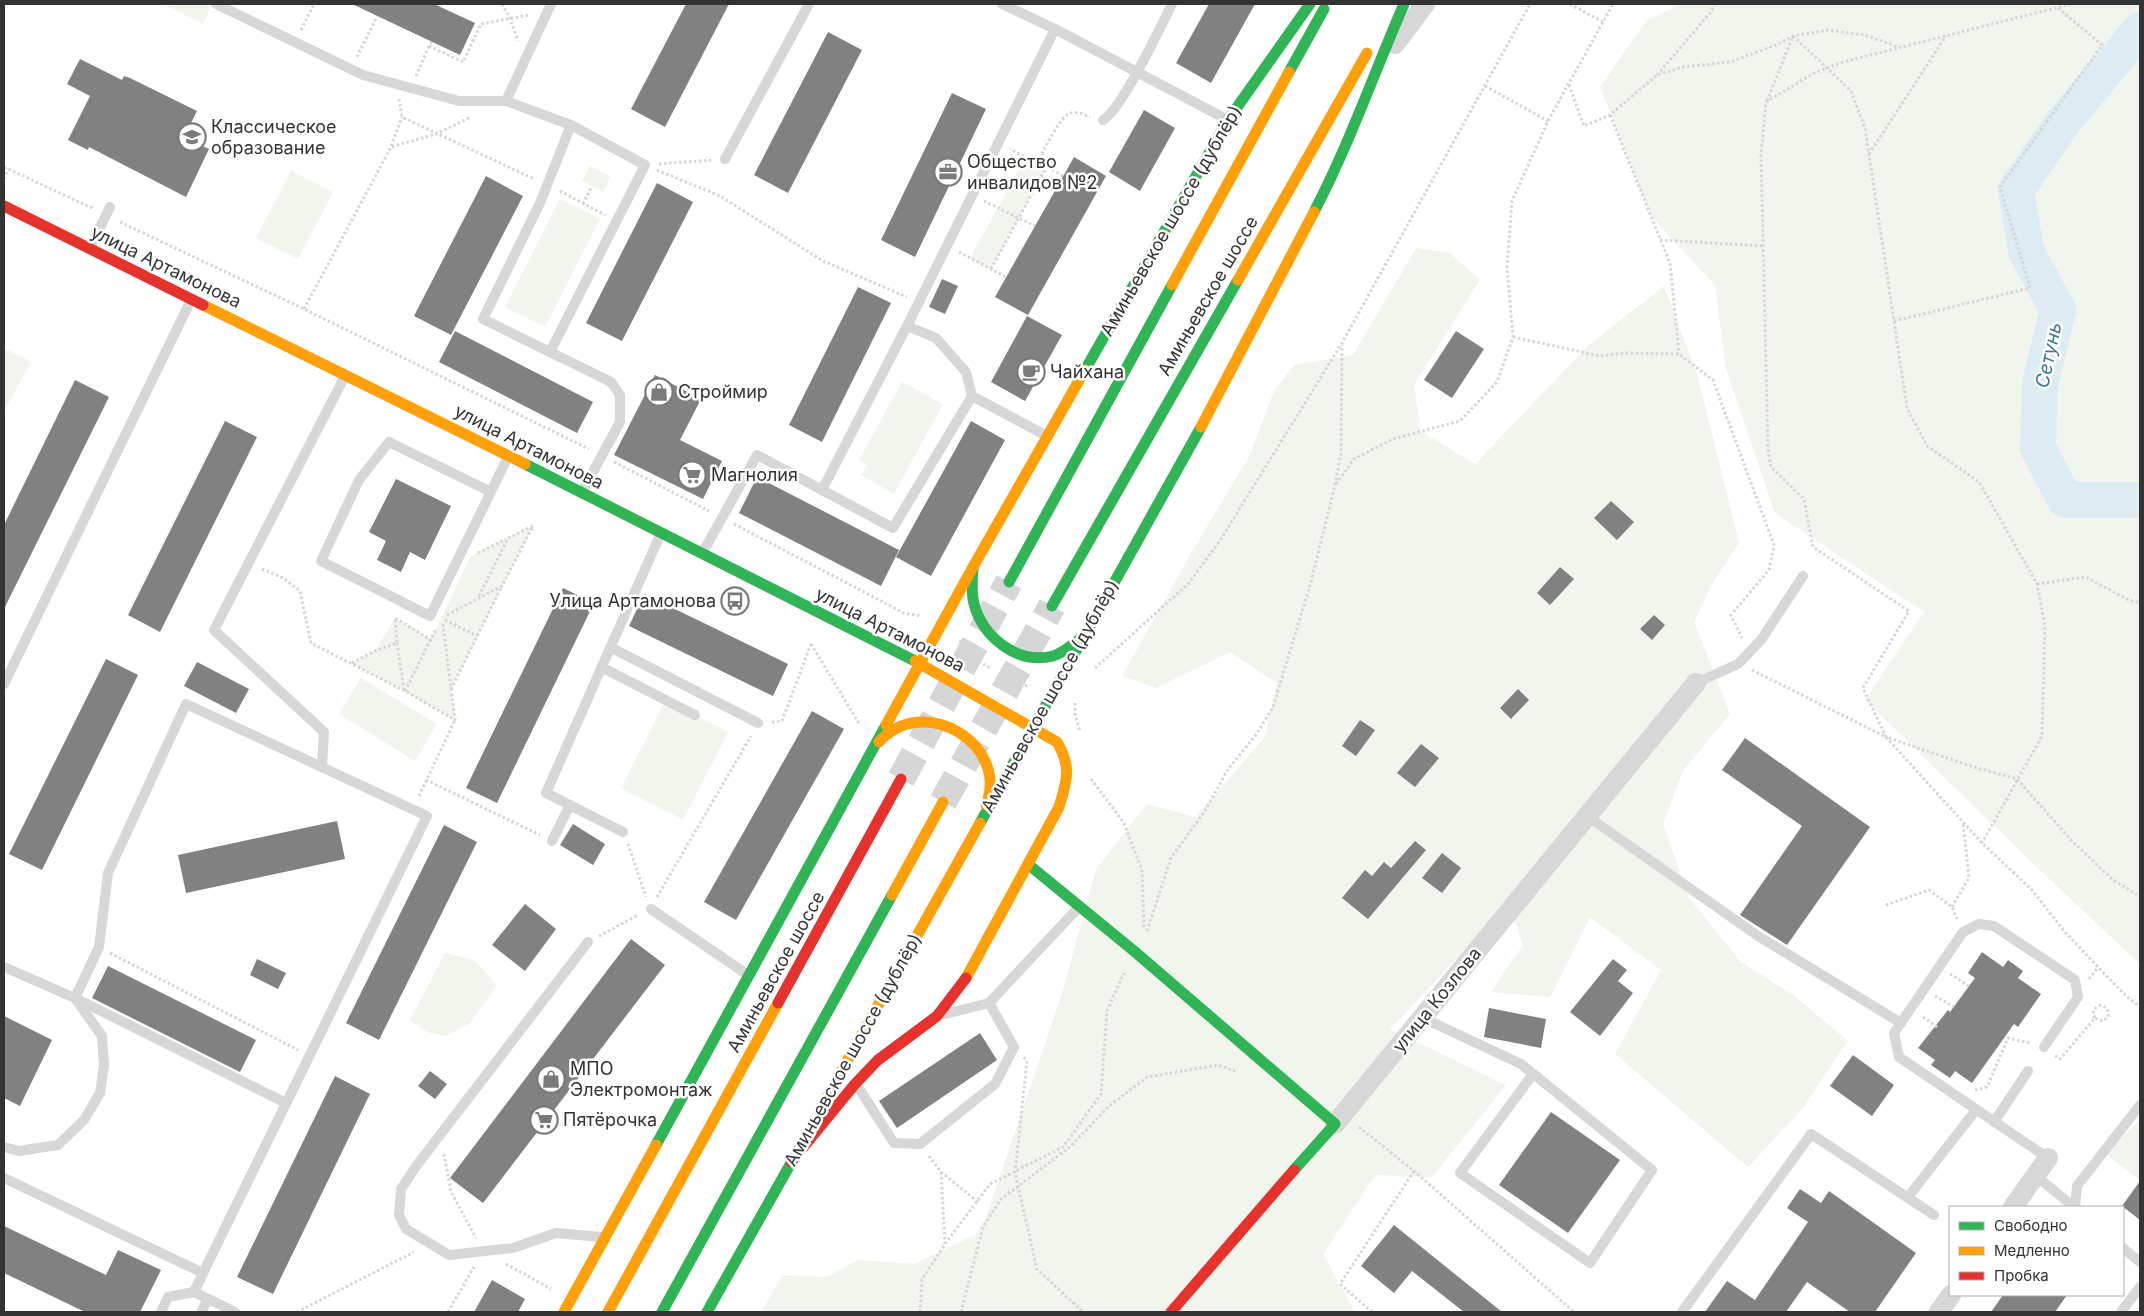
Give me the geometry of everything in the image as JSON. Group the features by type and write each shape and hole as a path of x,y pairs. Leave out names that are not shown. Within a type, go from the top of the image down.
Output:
{"main road":[{"name":"Аминьевское шоссе (дублёр)","path":"564,1312 973,567 1228,120 1310,4"},
{"name":"Аминьевское шоссе","path":"1009,582 1327,4"},
{"path":"1380,30 1395,4"},
{"name":"Аминьевское шоссе (дублёр)","path":"707,1312 1232,373 1337,169 1375,70 1404,4"},
{"name":"Аминьевское шоссе","path":"1052,606 1371,47"},
{"name":"улица Артамонова","path":"5,209 90,248 703,553 920,663 1034,727 1057,742 1065,756 1068,777 1059,807 965,979 936,1016 878,1060 855,1084 791,1162"},
{"path":"973,567 972,590 976,613 988,634 1007,648 1029,656 1053,656 1068,648 1085,634"},
{"path":"872,751 888,731 910,723 934,722 956,730 975,745 987,765 991,788 984,814"},
{"name":"Аминьевское шоссе","path":"608,1312 901,779"},
{"path":"662,1312 943,802"},
{"path":"1029,865 1339,1119"},
{"name":"улица Козлова","path":"1171,1312 1339,1119"}],"street":[{"name":"Аминьевское шоссе (дублёр)","path":"1375,70 1425,4"},
{"name":"улица Козлова","path":"1339,1119 1696,683"},
{"path":"2014,1206 2048,1158"},
{"path":"1939,1312 1950,1296"}],"lane":[{"path":"216,4 364,75 459,101 506,101 571,125 645,165 550,352"},
{"path":"725,159 809,4"},
{"path":"1002,4 1055,29 1228,120"},
{"path":"1103,120 1111,114 1136,72 1172,4"},
{"path":"506,101 550,8"},
{"path":"822,490 919,303 1055,29"},
{"path":"571,125 547,185 482,319 611,382 620,395 620,422 582,492"},
{"path":"90,248 108,211"},
{"path":"4,684 192,299"},
{"path":"703,553 757,455 893,528 972,396 966,372 936,338 907,326"},
{"path":"322,767 324,732 214,630 345,375"},
{"path":"972,396 1048,436"},
{"path":"491,492 389,442 359,480 322,561 430,616 491,492 508,456"},
{"path":"624,832 546,793 662,533"},
{"path":"1696,683 1738,664 1749,653 1761,640 1803,576"},
{"path":"610,648 758,723"},
{"path":"601,667 694,715"},
{"path":"75,998 98,947 108,873 186,704 427,816 194,1292"},
{"path":"552,841 570,805"},
{"path":"1588,816 1758,936 1901,1023"},
{"path":"936,1016 988,1003 1080,906"},
{"path":"650,909 748,976"},
{"path":"2044,1047 2078,996 2075,980 1994,926 1979,924 1963,932 1894,1033 1899,1057 2048,1158"},
{"path":"588,942 440,1134 401,1189 399,1215 406,1229 449,1255 512,1248 556,1234 606,1237"},
{"path":"4,966 75,998 286,1103"},
{"path":"4,1147 19,1151 58,1144 84,1120 100,1093 104,1064 102,1036 75,998"},
{"path":"855,1084 894,1142 920,1144 995,1084 1014,1047 988,1003"},
{"path":"1423,1018 1521,1064 1534,1074 1652,1170 1590,1264 1460,1173 1534,1074"},
{"path":"1994,1122 2028,1072"},
{"path":"2074,1206 2077,1186 2140,1105"},
{"path":"1908,1197 1976,1110"},
{"path":"1682,1312 1811,1134 1934,1214"},
{"path":"2035,1175 2073,1206"},
{"path":"4,1178 203,1274"},
{"path":"2124,1249 2140,1262"},
{"path":"2121,1312 2140,1287"},
{"path":"161,1312 168,1297 194,1292 235,1312"},
{"path":"201,1312 208,1299"}],"path":[{"path":"304,24 314,4"},
{"path":"502,4 510,18 518,40"},
{"path":"1092,671 1189,583 1220,539 1342,343 1530,4"},
{"path":"1570,4 1603,22"},
{"path":"1334,485 1354,459 1393,438 1460,421 1497,382 1513,337 1507,268 1512,201 1548,121 1613,4"},
{"path":"1569,85 1584,126 1610,115 1657,75 1710,13 1715,4"},
{"path":"1766,102 1814,73 1828,68 2071,4"},
{"path":"1894,321 2030,288 2000,187 2102,45 2056,7"},
{"path":"430,46 463,62 481,24 550,8"},
{"path":"360,51 376,16"},
{"path":"1657,75 1683,68 1730,62 1776,45 1793,36 1828,30 1864,35 1900,48"},
{"path":"1793,36 1851,91 1865,128 1907,408 1927,446 1979,482 2037,584 2045,626 2042,736 1982,843"},
{"path":"1793,36 1766,102 1761,155 1768,449 1771,467 1804,499 1813,547 1909,611 1863,688 1886,737 1982,843 2032,890 2064,931 2123,993 2140,1007"},
{"path":"1869,154 1946,36"},
{"path":"414,78 432,42"},
{"path":"304,309 391,147 402,117 396,84"},
{"path":"1485,86 1548,121"},
{"path":"391,147 436,134 506,101"},
{"path":"1063,176 1040,161 1041,155 1061,122 1068,114 1074,112 1103,120"},
{"path":"1610,115 1670,263 1680,354"},
{"path":"402,117 547,185 616,222"},
{"path":"991,269 1046,168 1026,157"},
{"path":"645,165 712,160"},
{"path":"645,165 720,196 823,260 919,303"},
{"path":"4,167 108,211 601,455 904,613 927,617"},
{"path":"4,179 8,169"},
{"path":"583,204 592,186"},
{"path":"972,195 1035,226"},
{"path":"1660,240 1763,246"},
{"path":"970,258 1006,277"},
{"path":"1513,337 1600,356 1623,353 1680,354 1713,380 1774,545 1769,570 1731,615 1749,653"},
{"path":"1091,779 1124,823 1142,870 1144,939 1171,858 1206,811 1228,769 1256,735 1273,707 1312,582 1340,454 1342,343"},
{"path":"451,689 533,526 508,538 478,598"},
{"path":"248,564 282,578 300,591 311,643 405,691 455,720"},
{"path":"2037,584 2085,576 2129,600 2140,603"},
{"path":"442,618 502,586"},
{"path":"405,691 395,618 431,640"},
{"path":"442,618 477,636"},
{"path":"413,809 455,720 442,618"},
{"path":"352,664 375,651 397,643"},
{"path":"588,942 650,909 758,723 782,721 811,644 864,732"},
{"path":"1738,664 1782,683 1886,737 1974,767 2017,779 2072,841 2113,880 2140,896"},
{"path":"426,780 552,841"},
{"path":"1952,907 1969,878 1963,821"},
{"path":"624,832 650,909"},
{"path":"1886,905 1929,890 1952,907 1963,932"},
{"path":"98,947 310,1056"},
{"path":"920,1312 922,1280 945,1244 990,1184 1015,1173 1062,1147 1101,1094 1107,1011 1134,951"},
{"path":"1939,967 1969,986"},
{"path":"1932,994 1954,1008"},
{"path":"2101,1005 2107,1007 2109,1011 2108,1017 2103,1021 2095,1018 2093,1015 2094,1009 2101,1005"},
{"path":"1922,1016 1937,1027"},
{"path":"1972,1090 1987,1087 2008,1038 2044,1047 2060,1059 2095,1018"},
{"path":"1014,1047 1027,1061 1015,1173 1037,1269 1083,1312"},
{"path":"961,1312 984,1227 1000,1200 1071,1146 1108,1107 1147,1077 1218,1065 1242,1074"},
{"path":"1339,1119 1414,1171 1573,1312"},
{"path":"440,1134 451,1192 483,1251 559,1293"},
{"path":"920,1144 941,1172 978,1202"},
{"path":"1372,1312 1340,1284 1414,1171"},
{"path":"941,1172 945,1244"},
{"path":"297,1312 430,1243"},
{"path":"448,1312 483,1251"}],"shaded area":[{"path":"163,4 204,4 211,7 203,24"},
{"path":"1682,4 2140,4 2140,964 2046,876 1865,700 1924,612 1775,513 1726,369 1715,285 1651,216 1600,87 1647,20"},
{"path":"1026,157 1046,168 991,269 970,258"},
{"path":"590,166 611,177 603,192 582,181"},
{"path":"291,171 333,192 298,259 256,238"},
{"path":"560,199 600,219 545,327 505,307"},
{"path":"1416,248 1450,253 1480,280 1414,385 1421,431 1475,464 1589,345 1664,286 1698,377 1739,543 1712,584 1694,622 1730,714 1683,771 1663,824 1689,898 1741,962 1793,995 1848,1041 1804,1107 1748,1167 1615,1054 1661,970 1590,917 1550,997 1491,992 1523,945 1509,904 1390,1029 1506,1085 1432,1177 1375,1175 1323,1254 1355,1312 761,1312 783,1275 827,1277 857,1260 914,1264 975,1235 985,1220 1062,994 1096,869 1147,804 1195,817 1265,737 1277,683 1230,652 1156,688 1122,676 1190,555 1250,455 1274,391 1294,365 1353,355"},
{"path":"4,348 31,362 4,412"},
{"path":"902,382 943,404 894,494 861,475 867,465 859,460"},
{"path":"533,526 451,689 455,720 405,691 352,664 375,651 395,618 431,639 471,556"},
{"path":"361,678 437,724 415,761 339,714"},
{"path":"666,700 728,732 683,820 621,788"},
{"path":"445,953 474,960 497,985 470,1023 446,1036 427,1032 410,1020"},
{"path":"2140,1120 2140,1178 2138,1179 2104,1152"}],"building":[{"path":"352,4 434,4 475,23 460,55"},
{"path":"686,4 729,4 665,127 631,109"},
{"path":"1209,4 1255,4 1211,83 1176,63"},
{"path":"828,32 862,50 788,193 754,175"},
{"path":"80,59 122,80 124,76 130,78 197,111 184,137 209,149 186,197 89,147 88,150 68,140 90,96 67,84"},
{"path":"952,93 986,109 915,257 881,240"},
{"path":"1144,110 1175,128 1140,191 1109,172"},
{"path":"1074,157 1106,176 1028,315 995,297"},
{"path":"486,176 523,196 451,335 414,316"},
{"path":"657,183 693,202 622,341 586,323"},
{"path":"942,279 958,286 945,314 929,307"},
{"path":"858,287 891,303 822,442 789,425"},
{"path":"1027,316 1062,335 1025,401 991,382"},
{"path":"455,331 593,402 577,433 439,362"},
{"path":"1456,331 1484,349 1452,398 1424,380"},
{"path":"655,375 701,399 680,440 722,461 703,499 614,455"},
{"path":"75,380 109,397 4,609 4,525"},
{"path":"225,421 257,437 160,632 128,615"},
{"path":"971,421 1005,440 931,576 896,557"},
{"path":"757,477 899,550 881,586 739,513"},
{"path":"396,479 451,506 425,560 410,552 401,572 377,560 386,541 369,532"},
{"path":"1611,501 1634,522 1617,540 1594,518"},
{"path":"1560,567 1574,579 1550,605 1537,593"},
{"path":"563,588 594,603 497,803 466,788"},
{"path":"644,594 788,664 773,696 629,626"},
{"path":"1654,615 1665,625 1652,640 1640,629"},
{"path":"106,659 138,675 42,870 9,854"},
{"path":"197,662 249,689 236,713 184,686"},
{"path":"1518,689 1529,700 1511,719 1500,708"},
{"path":"812,711 844,729 736,920 704,902"},
{"path":"1360,720 1375,730 1356,756 1342,746"},
{"path":"1745,738 1870,827 1787,945 1740,915 1802,826 1722,770"},
{"path":"1421,744 1439,758 1415,787 1397,773"},
{"path":"337,821 345,859 186,893 178,855"},
{"path":"573,824 605,844 593,865 560,845"},
{"path":"444,825 477,842 379,1040 346,1023"},
{"path":"1415,841 1426,850 1368,919 1342,898 1365,870 1372,876 1384,862 1391,868"},
{"path":"1442,853 1461,868 1442,893 1422,878"},
{"path":"525,904 556,929 525,971 492,945"},
{"path":"631,939 665,965 483,1203 450,1178"},
{"path":"1982,952 2003,967 2008,960 2023,971 2018,978 2041,994 2018,1027 2014,1024 1972,1083 1955,1071 1950,1078 1931,1065 1935,1060 1918,1048 1948,1010 1950,1012 1975,978 1968,973"},
{"path":"257,959 286,973 278,989 250,975"},
{"path":"1613,959 1627,970 1618,981 1633,993 1600,1036 1570,1012"},
{"path":"108,966 256,1040 240,1072 92,998"},
{"path":"1489,1008 1546,1019 1541,1048 1484,1037"},
{"path":"4,1016 52,1040 20,1106 4,1098"},
{"path":"980,1033 997,1060 897,1128 879,1101"},
{"path":"1853,1055 1894,1085 1872,1116 1830,1086"},
{"path":"430,1071 447,1084 435,1099 418,1086"},
{"path":"335,1076 370,1094 273,1294 237,1277"},
{"path":"1551,1112 1620,1160 1568,1233 1499,1185"},
{"path":"2140,1181 2140,1220 2122,1206"},
{"path":"1800,1189 1821,1203 1829,1191 1916,1253 1875,1312 1850,1312 1807,1282 1786,1312 1705,1312 1727,1281 1755,1300 1808,1222 1787,1208"},
{"path":"1394,1225 1502,1312 1464,1312 1412,1271 1394,1293 1361,1266"},
{"path":"4,1226 106,1275 118,1250 161,1270 140,1312 85,1312 4,1273"},
{"path":"492,1280 525,1299 518,1312 474,1312"},
{"path":"2002,1296 2066,1296 2055,1312 1991,1312"}],"waterway":[{"name":"Сетунь","path":"2140,30 2064,121 2016,190 2026,251 2058,310 2040,383 2038,448 2065,500 2140,500"}],"tunnel":[{"path":"901,779 1009,582"},
{"path":"943,802 1052,606"}],"traffic: fast":[{"path":"1085,370 1228,120 1310,4"},
{"path":"1314,212 1350,135 1404,4"},
{"path":"1289,72 1324,9"},
{"path":"1052,606 1238,280"},
{"path":"1009,582 1172,285"},
{"path":"980,823 1201,427"},
{"path":"525,464 915,661"},
{"path":"973,569 972,595 974,604 985,627 1003,646 1027,656 1040,658 1061,653 1082,637"},
{"path":"656,1145 886,725"},
{"path":"1029,865 1134,951 1335,1124 1294,1170"},
{"path":"662,1312 892,895"},
{"path":"707,1312 800,1147"}],"traffic: slow":[{"path":"1238,280 1367,53"},
{"path":"1172,285 1289,72"},
{"path":"1201,427 1314,212"},
{"path":"203,305 525,464"},
{"path":"886,725 1085,370"},
{"path":"915,661 1057,742 1065,759 1067,774 1059,807 966,978"},
{"path":"879,742 897,728 918,722 939,724 958,732 974,745 986,762 990,783 986,805"},
{"path":"892,895 943,802"},
{"path":"824,1102 980,823"},
{"path":"608,1312 778,1003"},
{"path":"564,1312 656,1145"}],"traffic: jam":[{"path":"4,206 203,305"},
{"path":"778,1003 901,779"},
{"path":"791,1162 855,1084 878,1060 937,1016 966,978"},
{"path":"1171,1312 1294,1170"}],"place":[{"name":"Классическое образование","path":"192,137"},
{"name":"Общество инвалидов №2","path":"948,172"},
{"name":"Чайхана","path":"1031,372"},
{"name":"Строймир","path":"659,392"},
{"name":"Магнолия","path":"692,475"},
{"name":"Улица Артамонова","path":"735,601"},
{"name":"МПО Электромонтаж","path":"551,1079"},
{"name":"Пятёрочка","path":"544,1120"}]}
